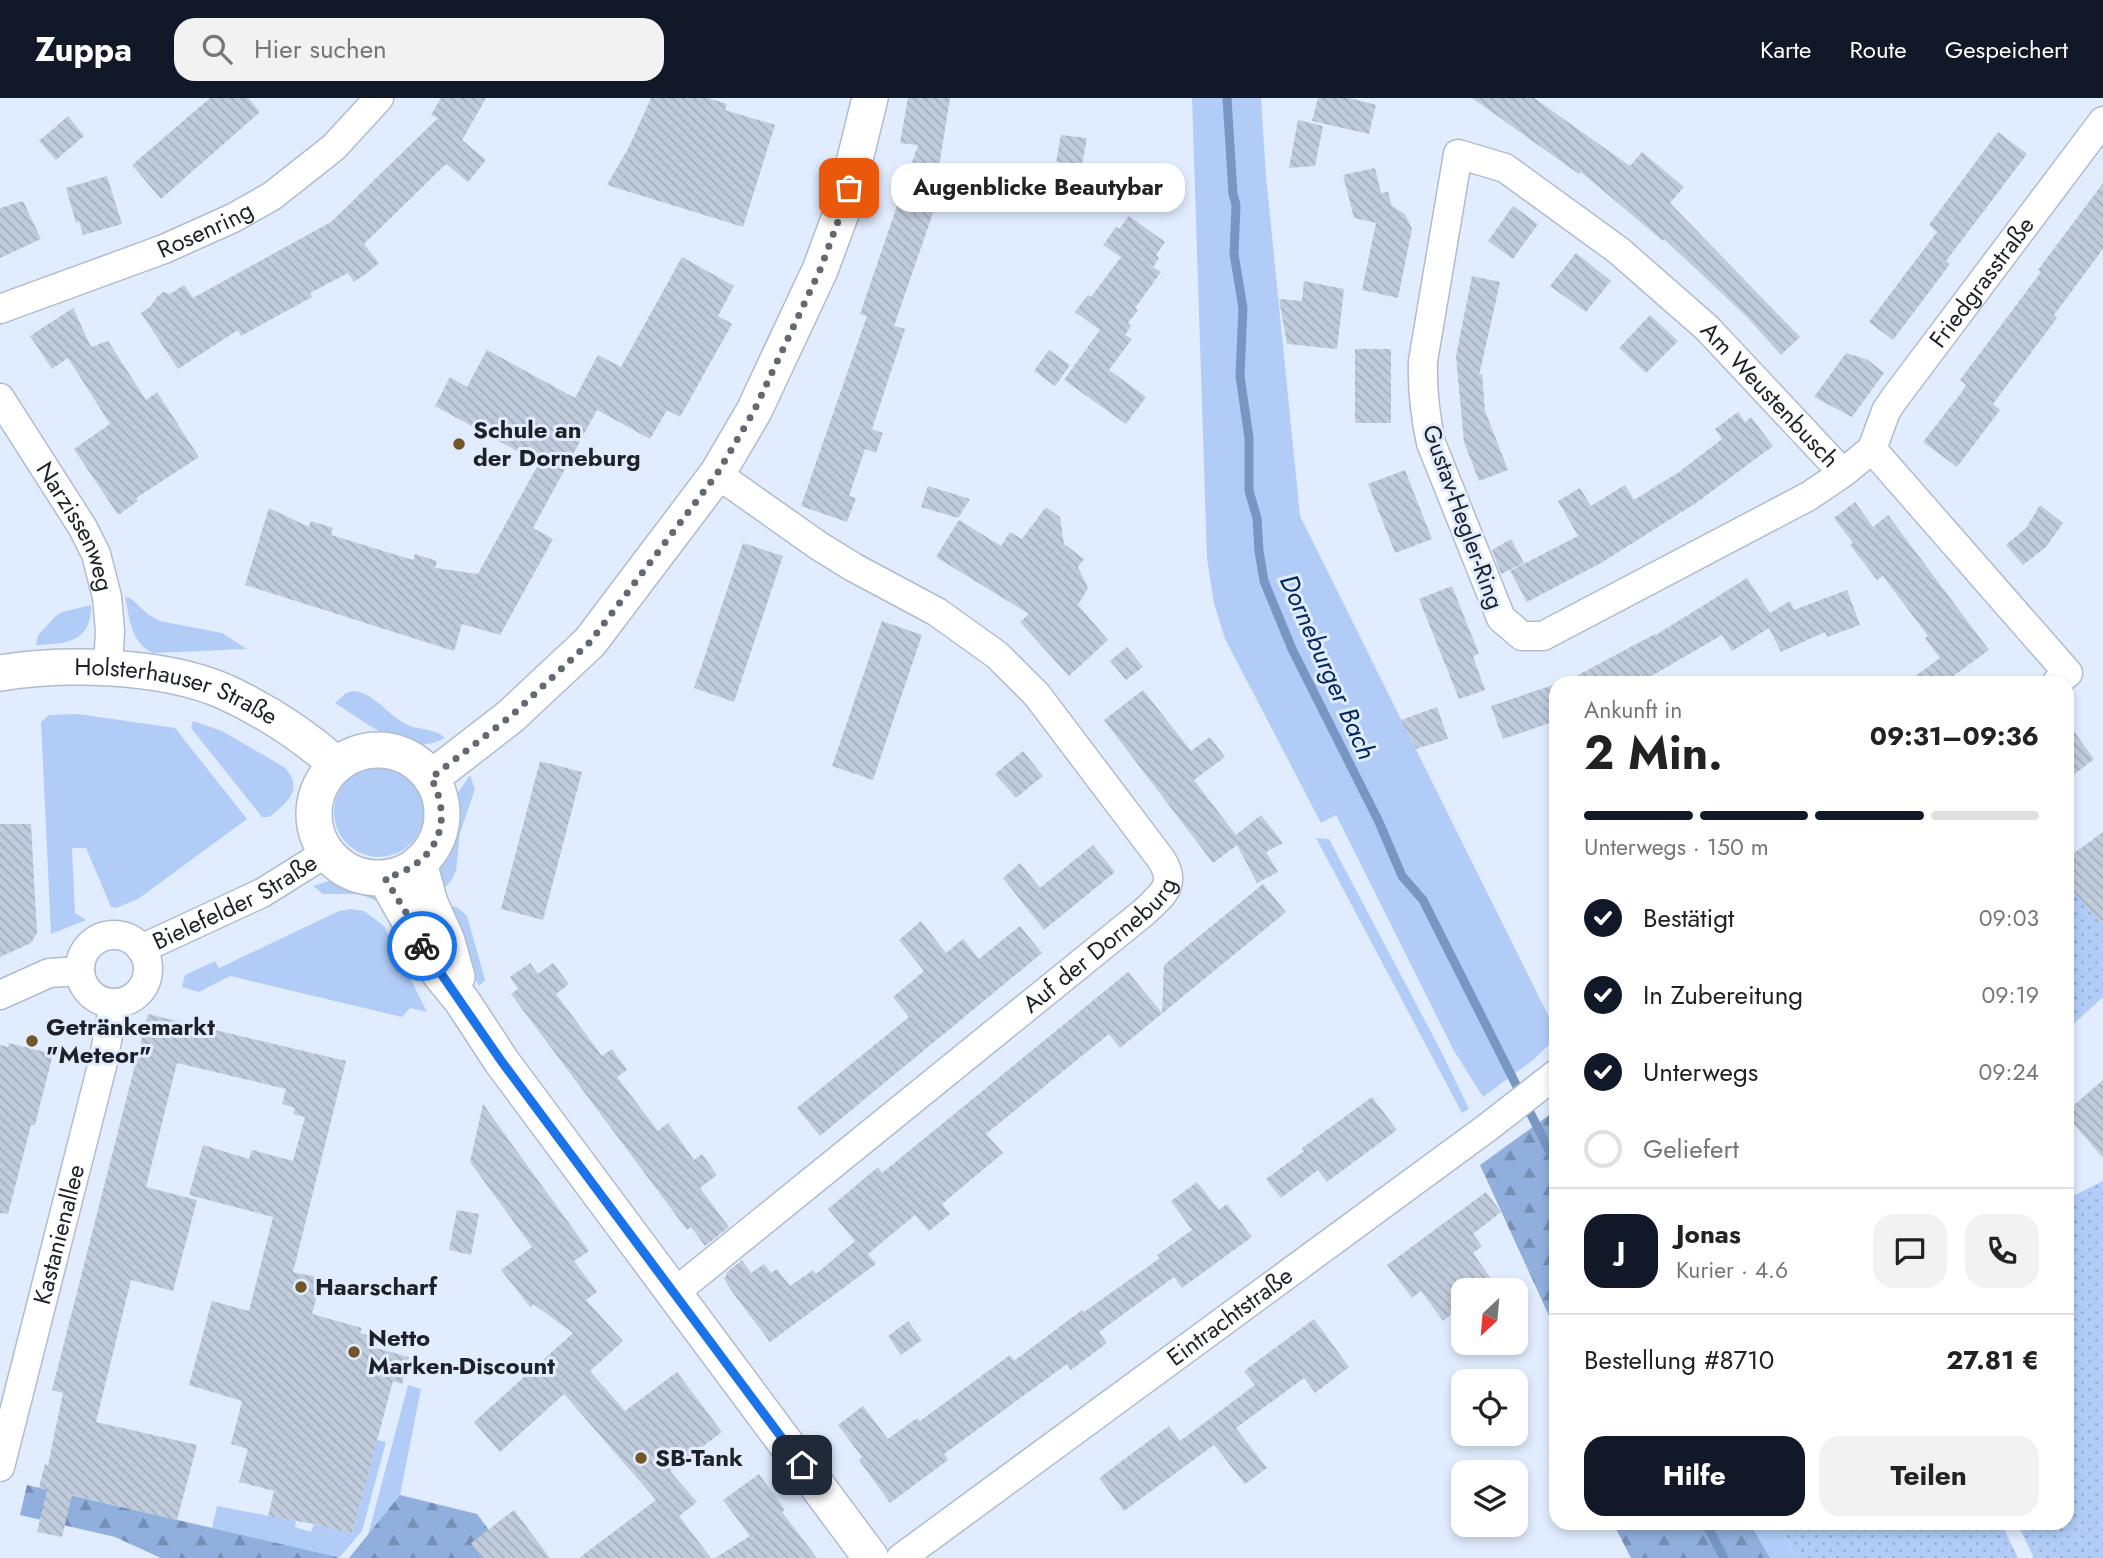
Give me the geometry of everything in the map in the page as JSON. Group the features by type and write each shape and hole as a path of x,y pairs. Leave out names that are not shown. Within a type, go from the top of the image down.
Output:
{"street":[{"name":"Rosenring","path":"0,309 164,249 233,218 272,196 334,147 379,98"},
{"path":"431,778 511,716 590,642 717,474 754,411 820,270 843,208 870,98"},
{"name":"Friedgrasstraße","path":"1872,449 1886,411 1894,399 2103,121"},
{"name":"Am Weustenbusch","path":"1458,154 1505,168 1618,250 1707,328 1843,473 1872,449 2061,676"},
{"name":"Gustav-Hegler-Ring","path":"1458,154 1423,361 1425,415 1431,443 1501,618 1522,636 1543,636 1809,496 1843,473"},
{"name":"Narzissenweg","path":"0,398 83,528 96,554 108,608 108,668"},
{"name":"Auf der Dorneburg","path":"674,1293 1143,913 1162,893 1169,880 1169,873 1161,859 1037,695 997,655 937,612 820,546 717,474"},
{"name":"Holsterhauser Straße","path":"0,673 30,668 108,668 171,675 222,691 252,705 306,737 336,764"},
{"path":"388,750 405,755 420,765 431,778 439,792 442,823 430,852 419,863 404,873 385,878 369,878 338,865 326,853 315,831 314,804 326,775 336,764 361,752 388,750"},
{"name":"Bielefelder Straße","path":"141,949 262,893 326,853"},
{"path":"419,863 430,903 452,959 462,1002"},
{"path":"385,878 428,955 502,1062 871,1558"},
{"path":"107,935 126,937 141,949 148,967 144,985 130,999 114,1003 101,1000 86,989 80,961 90,944 107,935"},
{"path":"0,995 49,973 80,971"},
{"name":"Kastanienallee","path":"0,1467 103,1062 114,1003"},
{"name":"Eintrachtstraße","path":"901,1558 1549,1080"}],"shaded area":[{"path":"1192,98 1261,98 1266,176 1300,516 1549,1017 1549,1045 1483,1097 1454,1051 1336,815 1321,823 1225,639 1214,603 1207,559"},
{"path":"125,597 160,621 222,633 247,649 153,653 135,636"},
{"path":"91,605 87,627 82,634 67,642 36,645 38,635 56,616"},
{"path":"353,691 367,695 404,723 436,732 445,738 417,744 388,736 335,703 346,693"},
{"path":"78,714 175,728 247,819 138,899 116,908 111,907 86,848 72,848 75,913 86,920 51,934 41,722 49,715"},
{"path":"193,721 222,731 284,767 293,782 293,789 287,801 269,817 262,817 191,728"},
{"path":"379,767 396,771 411,780 420,795 424,812 420,829 411,844 396,853 379,857 362,853 347,844 338,829 334,812 338,795 347,780 362,771"},
{"path":"470,775 475,789 460,833 456,871 442,890 436,863 449,838 457,794"},
{"path":"1316,838 1329,839 1441,1051 1469,1109 1462,1113"},
{"path":"2103,862 2103,997 2074,1024 2074,889"},
{"path":"335,879 346,880 377,892 382,903 360,894 323,894 313,886"},
{"path":"447,906 457,907 467,916 485,980 479,986 470,969"},
{"path":"339,911 364,911 384,926 427,1012 410,1008 402,1017 230,976 199,992 182,987 185,975 215,961 219,968"},
{"path":"2103,1181 2103,1558 2034,1558 2020,1530 2074,1530 2074,1196"},
{"path":"408,1385 421,1389 400,1495 368,1535"},
{"path":"377,1440 386,1442 362,1531 339,1558 212,1528 217,1506 296,1521 295,1527 311,1532 314,1524 352,1534"},
{"path":"1754,1530 1782,1530 1797,1558 1770,1558"},
{"path":"1782,1530 2004,1530 2018,1558 1797,1558"}],"green space":[{"path":"1549,1115 1549,1316 1480,1165"},
{"path":"27,1485 337,1558 161,1558 115,1537 20,1515"},
{"path":"400,1495 477,1514 489,1530 482,1558 349,1558"},
{"path":"1617,1530 1754,1530 1770,1558 1631,1558"}],"building":[{"path":"210,98 248,98 260,112 161,199 132,165"},
{"path":"441,98 486,98 462,140 486,160 468,182 446,164 364,244 379,263 367,273 354,282 348,273 310,293 312,297 241,336 238,330 178,369 141,313 163,292 170,294 184,285 193,298 331,222 438,118 431,115"},
{"path":"651,98 708,98 727,104 725,110 775,125 743,227 607,185 629,147"},
{"path":"908,98 950,98 939,167 967,177 958,200 942,195 933,213 894,326 905,329 872,429 883,433 876,453 865,449 849,496 856,498 847,522 801,506 867,316 860,314 918,145 900,143"},
{"path":"1318,98 1349,98 1376,105 1369,134 1312,121"},
{"path":"1472,98 1534,98 1630,166 1642,152 1684,187 1670,203 1800,337 1781,355 1746,316 1664,239 1663,241 1581,172 1579,174"},
{"path":"68,116 84,136 56,160 39,141"},
{"path":"1298,120 1323,126 1315,166 1289,168"},
{"path":"1998,132 2027,154 1946,261 1950,264 1893,340 1869,322 1937,232 1929,225"},
{"path":"1061,135 1087,138 1082,165 1056,162"},
{"path":"1375,168 1381,193 1388,192 1392,206 1405,214 1412,229 1398,298 1362,290 1376,223 1354,218 1343,175"},
{"path":"107,176 122,224 83,235 79,221 76,223 66,188"},
{"path":"2103,183 2103,249 2054,315 2057,318 1993,404 2000,410 1957,467 1923,442 1962,392 1966,385 1960,380 2041,272 2038,270"},
{"path":"23,201 41,239 0,258 0,208"},
{"path":"1513,206 1538,224 1513,259 1488,241"},
{"path":"1129,216 1165,242 1156,255 1159,258 1153,267 1161,272 1135,308 1138,310 1128,323 1131,326 1125,335 1132,339 1109,370 1146,397 1126,424 1064,380 1100,330 1075,312 1088,295 1091,297 1121,257 1103,245 1116,227 1119,229"},
{"path":"1576,253 1611,281 1586,312 1550,286"},
{"path":"682,257 734,286 718,316 732,324 680,417 667,410 650,439 597,410 533,528 553,539 500,635 462,624 454,651 245,585 269,508 309,527 311,521 333,528 331,535 413,560 415,554 437,561 435,568 478,574 539,463 435,406 450,377 467,387 487,350 575,398 598,355 621,367"},
{"path":"1472,276 1500,282 1479,376 1482,373 1485,411 1508,470 1479,481 1464,442 1456,356"},
{"path":"1304,281 1344,289 1337,349 1287,344 1279,299 1302,301"},
{"path":"73,308 91,347 108,341 146,400 157,392 199,457 136,498 138,501 118,515 74,449 110,424 68,358 52,369 30,336"},
{"path":"1650,315 1678,341 1646,373 1619,348"},
{"path":"1355,349 1391,349 1391,423 1355,423"},
{"path":"1049,350 1070,365 1055,386 1034,371"},
{"path":"1846,353 1868,360 1884,373 1852,417 1814,397"},
{"path":"1738,412 1745,422 1751,417 1773,446 1696,503 1601,563 1527,602 1510,571 1578,536 1558,501 1580,488 1591,506 1625,485 1634,500 1679,472 1722,439 1715,429"},
{"path":"1405,470 1432,539 1395,553 1368,484"},
{"path":"928,486 970,499 958,518 921,507"},
{"path":"1855,502 1873,527 1888,515 1989,650 1953,676 1915,676 1940,658 1925,638 1928,636 1883,576 1877,580 1850,545 1853,543 1834,518"},
{"path":"2040,505 2063,523 2046,547 2023,565 2006,545 2026,528"},
{"path":"1046,507 1060,517 1064,544 1084,559 1078,567 1088,588 1078,605 1108,640 1069,676 1020,622 1029,614 936,557 959,520 1001,546 1010,532 1022,539"},
{"path":"1511,539 1524,563 1501,574 1492,550"},
{"path":"743,543 783,556 734,702 694,688"},
{"path":"1747,578 1770,613 1790,601 1794,610 1847,590 1860,625 1827,637 1825,632 1781,652 1769,628 1732,651 1722,635 1651,676 1576,676 1656,635"},
{"path":"1452,586 1479,654 1473,656 1485,690 1459,699 1419,599"},
{"path":"882,621 922,635 873,780 832,766"},
{"path":"1127,647 1143,667 1126,680 1110,661"},
{"path":"1549,686 1549,723 1503,739 1491,706"},
{"path":"1143,690 1191,751 1210,737 1225,757 1194,780 1236,835 1261,815 1283,843 1266,852 1278,872 1257,883 1237,845 1213,863 1104,720"},
{"path":"1437,707 1448,739 1416,749 1401,720"},
{"path":"2074,732 2094,759 2074,775"},
{"path":"1023,751 1043,776 1016,798 995,774"},
{"path":"540,761 582,772 543,920 501,909"},
{"path":"0,824 31,824 37,933 31,943 0,957"},
{"path":"2103,832 2103,926 2074,891 2074,853"},
{"path":"1093,845 1115,872 1044,930 1003,878 1020,863 1040,888"},
{"path":"1263,884 1286,912 1120,1048 1109,1034 986,1134 1003,1153 942,1204 950,1214 929,1231 915,1215 868,1254 876,1264 770,1342 730,1289 724,1278 726,1273 742,1260 751,1273 764,1264 771,1273 777,1269 790,1286 813,1270 816,1274 855,1241 828,1209 878,1167 882,1173 1128,972 1162,1013 1164,965"},
{"path":"921,921 946,953 963,939 979,959 1020,926 1042,953 820,1136 797,1108 909,1017 893,997 924,971 899,940"},
{"path":"530,963 538,974 553,963 569,984 556,994 602,1056 612,1049 627,1070 617,1077 658,1131 668,1123 694,1160 702,1154 717,1175 700,1188 729,1227 705,1246 691,1227 687,1230 511,994 518,989 510,977"},
{"path":"148,1014 346,1061 293,1272 322,1278 312,1314 362,1328 360,1333 378,1339 376,1348 409,1357 402,1384 393,1381 352,1534 268,1516 274,1491 239,1482 248,1449 231,1444 242,1401 189,1385 212,1301 249,1311 273,1217 189,1195 203,1145 249,1159 252,1150 293,1161 305,1117 293,1114 295,1108 282,1104 286,1089 177,1063 146,1187 197,1200 173,1291 131,1280 96,1422 197,1445 177,1520 72,1495 62,1537 37,1532 47,1490 39,1488 45,1464 48,1465 63,1393 52,1390"},
{"path":"9,1043 53,1054 8,1214 0,1213 0,1045 8,1047"},
{"path":"2103,1080 2103,1158 2074,1124 2074,1105"},
{"path":"1372,1097 1397,1130 1327,1182 1318,1170 1281,1198 1266,1179 1304,1151 1302,1148"},
{"path":"483,1104 589,1251 574,1261 597,1292 586,1300 623,1341 590,1371 625,1411 677,1372 722,1432 670,1471 697,1502 679,1516 711,1558 579,1558 656,1500 564,1394 500,1452 474,1422 573,1333 533,1304 531,1308 501,1270 532,1247 470,1162"},
{"path":"1197,1182 1219,1210 1227,1204 1252,1237 1182,1288 1174,1277 1099,1332 1107,1343 1071,1370 1067,1364 944,1454 948,1460 890,1503 859,1460 862,1457 838,1425 863,1406 888,1439 917,1418 920,1421 1010,1355 1014,1361 1082,1310 1084,1312 1160,1258 1157,1255 1192,1230 1171,1201"},
{"path":"1486,1192 1501,1212 1473,1234 1482,1246 1473,1253 1491,1278 1451,1278 1451,1315 1443,1321 1421,1291 1412,1298 1387,1265"},
{"path":"457,1210 479,1214 471,1255 449,1250"},
{"path":"1314,1319 1349,1367 1315,1393 1304,1378 1236,1428 1267,1468 1245,1484 1214,1445 1124,1511 1099,1478 1169,1426 1180,1441 1255,1385 1244,1371"},
{"path":"908,1321 922,1340 901,1355 888,1336"},
{"path":"759,1474 785,1510 782,1512 817,1558 715,1558 750,1536 723,1500"},
{"path":"514,1510 550,1558 482,1558 471,1543"}],"waterway":[{"name":"Dorneburger Bach","path":"1227,98 1236,205 1234,254 1243,308 1240,376 1249,438 1249,491 1257,518 1264,581 1292,649 1379,822 1402,876 1423,900 1549,1150"},
{"name":"Dorneburger Bach","path":"1709,1530 1724,1558"}],"way so far":[{"path":"422,946 407,914 385,878 404,873 419,863 430,852 438,838 442,807 439,792 431,778 511,716 590,642 717,474 754,411 820,270 849,188"}],"place":[{"name":"Augenblicke Beautybar","path":"849,188"},
{"name":"Schule an der Dorneburg","path":"459,444"},
{"name":"Getränkemarkt \"Meteor\"","path":"32,1041"},
{"name":"Haarscharf","path":"301,1287"},
{"name":"Netto Marken-Discount","path":"354,1352"},
{"name":"SB-Tank","path":"641,1458"}],"route":[{"path":"422,946 502,1062 802,1465"}]}
